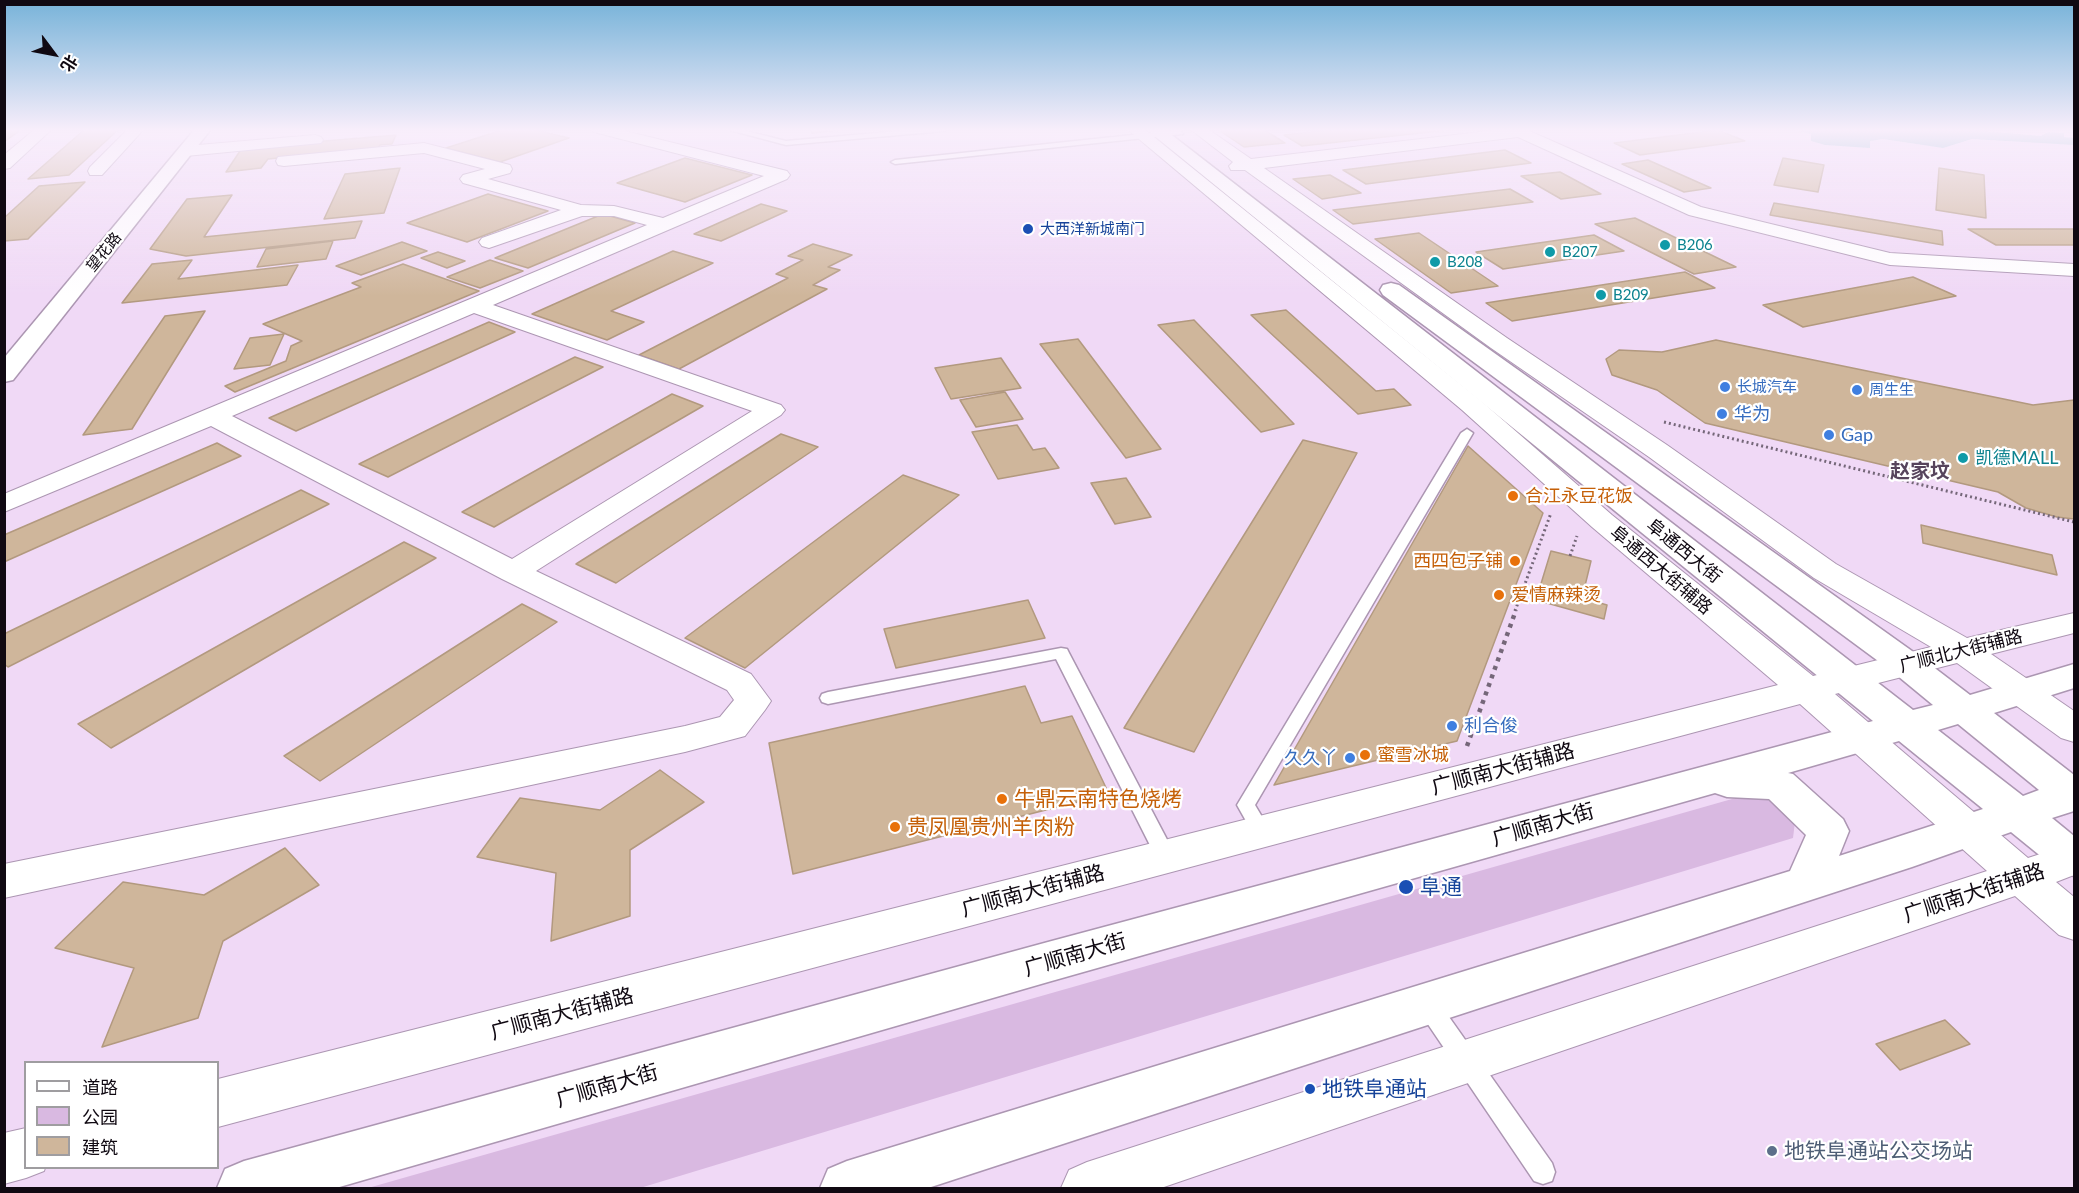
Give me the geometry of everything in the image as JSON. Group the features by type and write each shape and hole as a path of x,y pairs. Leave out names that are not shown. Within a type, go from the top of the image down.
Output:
{"main road":[{"name":"望花路","path":"4,375 159,185"},
{"name":"阜通西大街","path":"1231,185 2074,859"},
{"name":"阜通西大街","path":"1253,185 1262,195 1906,664 2074,795"},
{"name":"广顺南大街","path":"244,1188 1966,709 2074,676"},
{"path":"1702,781 1779,785 1828,831 1806,883"},
{"path":"847,1188 1806,883 2074,795"}],"street":[{"path":"489,185 580,210 614,211 664,224"},
{"path":"4,504 758,185"},
{"name":"阜通西大街辅路","path":"1224,185 1602,521 1807,690 2074,922"},
{"path":"1266,185 1658,451 1825,571 1962,650 2074,729"},
{"path":"1637,185 1695,211 1890,259 2074,270"},
{"path":"489,242 580,210"},
{"path":"475,306 772,410 513,572"},
{"path":"4,881 685,739 732,727 753,701 739,682 513,572 214,417"},
{"name":"广顺北大街辅路","path":"1848,679 2074,623"},
{"name":"广顺南大街辅路","path":"219,1103 1848,679"},
{"name":"广顺南大街辅路","path":"1088,1188 2074,859"},
{"path":"4,1159 24,1154"}],"lane":[{"path":"1262,832 1246,805 1467,433"},
{"path":"828,698 1060,653 1166,857"},
{"path":"1426,1003 1543,1172"}],"path":[{"path":"1660,421 2074,522"},
{"path":"1465,750 1553,507"},
{"path":"1570,556 1579,529"}],"green space":[{"path":"1746,795 1772,801 1795,822 1793,838 640,1188 368,1188"}],"building":[{"path":"82,185 28,239 4,241 4,218 39,186"},
{"path":"340,185 394,185 384,213 324,219"},
{"path":"623,185 728,185 685,202"},
{"path":"1301,185 1347,185 1361,193 1322,199"},
{"path":"1536,185 1584,185 1601,194 1561,199"},
{"path":"1668,185 1704,185 1711,188 1684,192"},
{"path":"1774,185 1820,185 1818,192"},
{"path":"1938,185 1984,185 1986,218 1936,210"},
{"path":"1510,189 1533,202 1353,224 1333,210"},
{"path":"488,194 548,211 467,242 407,223"},
{"path":"232,195 204,237 362,221 355,238 186,256 150,249 187,199"},
{"path":"1774,203 1942,231 1943,245 1770,215"},
{"path":"761,204 787,211 721,241 694,234"},
{"path":"603,214 635,223 528,268 495,258"},
{"name":"B206","path":"1635,218 1736,267 1694,274 1595,224"},
{"path":"1968,229 2074,229 2074,245 1996,245"},
{"name":"B208","path":"1419,233 1498,286 1451,293 1375,239"},
{"name":"B207","path":"1594,235 1624,251 1503,269 1476,252"},
{"path":"333,241 326,259 257,267 266,249"},
{"path":"402,242 427,251 361,275 336,266"},
{"path":"813,244 852,255 828,267 840,270 813,285 827,289 679,369 639,355 788,278 776,274 803,260 788,256"},
{"path":"673,251 713,263 611,311 644,322 607,340 532,314"},
{"path":"438,252 465,261 447,268 421,258"},
{"path":"192,260 178,279 298,265 287,285 122,303 152,264"},
{"path":"490,260 523,271 480,288 447,277"},
{"path":"403,264 479,291 235,392 225,386 286,361 291,346 302,341 263,324 361,287 352,283"},
{"name":"B209","path":"1685,272 1715,288 1512,321 1486,303"},
{"path":"1913,277 1956,296 1803,327 1763,305"},
{"path":"1286,310 1376,391 1394,389 1411,405 1358,414 1251,315"},
{"path":"205,311 132,429 83,435 165,316"},
{"path":"1194,320 1294,424 1261,432 1158,325"},
{"path":"489,322 515,332 296,431 269,418"},
{"path":"284,334 270,365 234,369 250,338"},
{"path":"1078,339 1161,449 1126,458 1040,344"},
{"name":"凯德MALL","path":"1716,340 2033,405 2074,400 2074,519 2057,517 2026,508 1998,492 1705,423 1657,390 1612,375 1606,359 1619,350 1662,352"},
{"path":"575,357 603,367 388,477 359,464"},
{"path":"1001,358 1021,388 951,399 935,368"},
{"path":"1005,392 1023,419 976,427 960,400"},
{"path":"672,394 703,406 494,527 462,512"},
{"path":"1017,425 1033,450 1045,448 1059,468 998,479 972,432"},
{"path":"781,434 818,447 616,583 576,564"},
{"path":"1303,440 1357,453 1194,752 1124,728"},
{"path":"217,443 241,456 4,562 4,535"},
{"path":"1468,446 1543,513 1457,741 1274,785"},
{"path":"903,475 959,495 745,668 685,638"},
{"path":"1126,478 1151,517 1115,524 1091,483"},
{"path":"301,490 329,504 8,667 4,664 4,634"},
{"path":"1921,525 2052,555 2057,575 1923,543"},
{"path":"404,542 436,558 111,748 78,724"},
{"path":"1551,551 1591,561 1582,598 1607,605 1604,619 1536,600"},
{"path":"1028,600 1045,638 896,668 884,629"},
{"path":"522,604 557,622 320,781 284,756"},
{"path":"1025,686 1041,723 1072,716 1109,794 793,874 769,743"},
{"path":"660,770 704,802 630,850 630,916 551,941 556,873 477,857 520,798 600,810"},
{"path":"285,848 319,885 223,941 198,1018 102,1047 134,968 55,948 123,882 204,895"},
{"path":"1945,1020 1970,1044 1900,1070 1876,1044"}],"place":[{"name":"大西洋新城南门","path":"1028,229"},
{"name":"B206","path":"1665,245"},
{"name":"B207","path":"1550,252"},
{"name":"B208","path":"1435,262"},
{"name":"B209","path":"1601,295"},
{"name":"长城汽车","path":"1725,387"},
{"name":"周生生","path":"1857,390"},
{"name":"华为","path":"1722,414"},
{"name":"Gap","path":"1829,435"},
{"name":"凯德MALL","path":"1963,458"},
{"name":"合江永豆花饭","path":"1513,496"},
{"name":"西四包子铺","path":"1515,561"},
{"name":"爱情麻辣烫","path":"1499,595"},
{"name":"利合俊","path":"1452,726"},
{"name":"蜜雪冰城","path":"1365,755"},
{"name":"久久丫","path":"1350,758"},
{"name":"牛鼎云南特色烧烤","path":"1002,799"},
{"name":"贵凤凰贵州羊肉粉","path":"895,827"},
{"name":"阜通","path":"1406,887"},
{"name":"地铁阜通站","path":"1310,1089"},
{"name":"地铁阜通站公交场站","path":"1772,1151"}],"district":[{"name":"赵家坟","path":"1920,472"}]}
